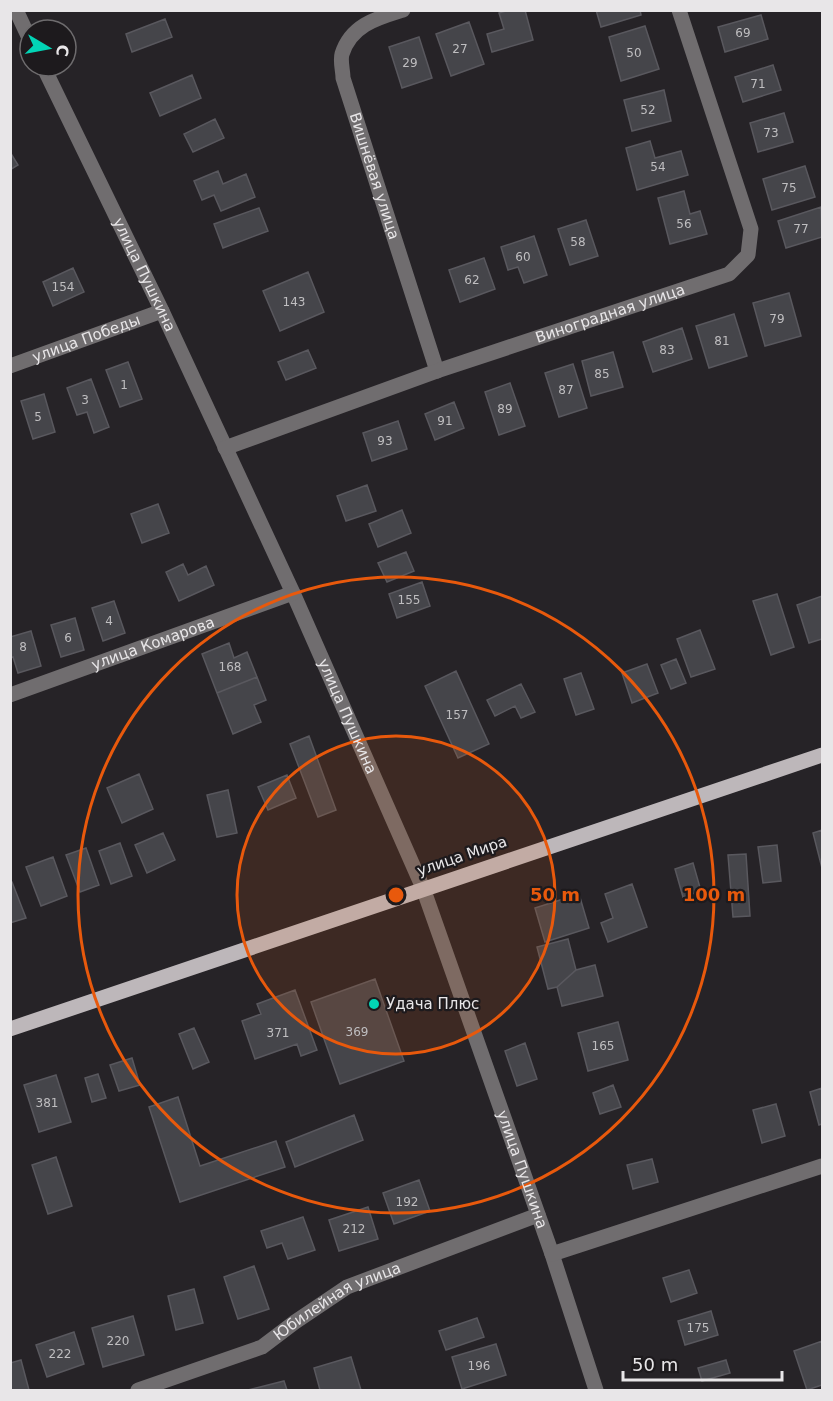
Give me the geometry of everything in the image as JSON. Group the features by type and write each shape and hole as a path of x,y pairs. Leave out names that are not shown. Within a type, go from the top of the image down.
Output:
{"main road":[{"name":"улица Мира","path":"10,1029 822,754"}],"street":[{"name":"Вишнёвая улица","path":"403,10 375,19 354,31 342,55 343,78 437,371"},
{"name":"Виноградная улица","path":"225,448 437,371 729,274 748,255 751,229 679,10"},
{"name":"улица Пушкина","path":"49,78 162,311 293,592 423,888 552,1254 596,1390"},
{"name":"улица Победы","path":"10,366 162,311"},
{"name":"улица Комарова","path":"10,695 293,592"},
{"path":"552,1254 822,1166"},
{"name":"Юбилейная улица","path":"138,1390 262,1347 347,1287 538,1215"}],"building":[{"path":"509,10 525,10 533,40 492,52 487,34 504,29 499,13"},
{"path":"596,10 640,10 641,15 601,27"},
{"path":"761,15 768,39 725,52 718,27"},
{"path":"165,19 172,37 132,52 126,34"},
{"path":"469,22 484,64 451,76 436,34"},
{"path":"645,26 659,69 621,81 609,37"},
{"path":"419,37 432,78 402,88 389,47"},
{"path":"773,65 781,90 743,102 735,77"},
{"path":"192,75 201,98 160,116 150,93"},
{"path":"664,90 671,121 632,131 624,100"},
{"path":"784,113 793,142 758,152 750,123"},
{"path":"215,119 224,138 193,152 184,134"},
{"path":"650,141 655,158 681,151 688,175 637,190 626,148"},
{"path":"10,152 18,165 10,170"},
{"path":"805,166 815,197 772,210 763,179"},
{"path":"218,171 223,184 246,174 255,197 221,211 214,195 202,200 194,181"},
{"path":"684,191 690,214 700,211 707,234 670,244 658,198"},
{"path":"821,207 822,237 786,248 778,221"},
{"path":"259,208 268,231 223,248 214,224"},
{"path":"586,220 598,256 570,265 558,229"},
{"path":"534,236 547,275 524,283 518,267 508,270 501,247"},
{"path":"484,258 495,289 460,302 449,270"},
{"path":"73,268 84,292 53,306 43,282"},
{"path":"308,272 324,312 280,331 263,291"},
{"path":"789,293 801,336 765,346 753,303"},
{"path":"734,314 747,356 709,368 696,326"},
{"path":"682,328 692,359 653,372 643,342"},
{"path":"308,350 316,368 286,380 278,362"},
{"path":"613,352 623,387 591,396 582,361"},
{"path":"128,362 142,399 120,407 106,370"},
{"path":"573,364 587,408 559,417 545,373"},
{"path":"91,379 109,427 94,433 87,412 77,415 67,388"},
{"path":"510,383 525,426 499,435 485,392"},
{"path":"44,394 55,432 33,439 21,401"},
{"path":"454,402 464,428 435,440 425,414"},
{"path":"398,421 407,449 372,461 363,433"},
{"path":"367,485 376,511 346,521 337,496"},
{"path":"158,504 169,533 142,543 131,514"},
{"path":"402,510 411,533 378,547 369,524"},
{"path":"406,552 414,571 387,582 378,563"},
{"path":"183,564 188,575 206,566 214,585 179,601 166,572"},
{"path":"422,582 430,606 397,618 389,594"},
{"path":"777,594 794,647 771,655 753,601"},
{"path":"822,596 822,639 809,643 797,605"},
{"path":"114,601 125,633 103,641 92,608"},
{"path":"75,618 84,650 61,657 51,625"},
{"path":"700,630 715,669 691,677 677,639"},
{"path":"31,631 41,666 18,673 13,657 10,658 10,637"},
{"path":"229,643 234,658 247,652 257,677 217,693 202,654"},
{"path":"676,659 686,683 671,689 661,665"},
{"path":"647,664 658,693 632,703 622,673"},
{"path":"456,671 489,744 458,758 425,686"},
{"path":"581,673 594,709 576,715 564,679"},
{"path":"257,677 266,700 254,705 261,722 233,734 217,693"},
{"path":"521,684 535,712 521,718 515,706 495,716 487,700"},
{"path":"309,736 336,810 318,817 290,744"},
{"path":"139,774 153,809 122,823 107,788"},
{"path":"287,775 296,798 268,810 258,787"},
{"path":"228,790 237,833 217,837 207,795"},
{"path":"822,830 822,868 813,833"},
{"path":"163,833 175,860 147,873 135,845"},
{"path":"120,843 132,876 111,884 99,851"},
{"path":"777,845 781,881 763,883 758,847"},
{"path":"86,848 99,885 80,892 66,855"},
{"path":"746,854 750,916 733,917 728,855"},
{"path":"53,857 67,896 41,906 26,867"},
{"path":"693,863 701,891 683,897 675,869"},
{"path":"10,882 12,882 26,918 10,923"},
{"path":"632,884 647,927 608,942 601,923 613,918 605,894"},
{"path":"579,894 589,928 545,942 535,908"},
{"path":"568,939 576,970 557,987 548,989 537,947"},
{"path":"595,965 603,996 562,1006 557,987 576,970"},
{"path":"375,979 404,1061 340,1084 311,1002"},
{"path":"295,990 317,1050 301,1056 297,1044 255,1059 242,1021 261,1014 257,1004"},
{"path":"618,1022 628,1060 588,1071 578,1033"},
{"path":"194,1028 209,1062 193,1069 179,1034"},
{"path":"525,1043 537,1079 517,1086 505,1051"},
{"path":"132,1058 140,1085 119,1091 110,1065"},
{"path":"98,1074 106,1098 92,1102 85,1078"},
{"path":"56,1075 71,1122 39,1132 24,1085"},
{"path":"613,1085 621,1107 600,1114 593,1093"},
{"path":"822,1088 822,1124 819,1125 810,1092"},
{"path":"178,1097 200,1166 276,1141 285,1167 180,1202 149,1107"},
{"path":"776,1104 785,1136 762,1143 753,1110"},
{"path":"354,1115 363,1140 295,1167 286,1142"},
{"path":"56,1157 72,1206 48,1214 32,1165"},
{"path":"652,1159 658,1182 633,1189 627,1165"},
{"path":"419,1180 430,1211 394,1224 383,1193"},
{"path":"368,1207 378,1239 339,1251 329,1220"},
{"path":"303,1217 315,1250 288,1259 282,1243 267,1248 261,1231"},
{"path":"254,1266 269,1309 238,1319 224,1277"},
{"path":"689,1270 697,1293 671,1302 663,1278"},
{"path":"194,1289 203,1323 176,1330 168,1296"},
{"path":"711,1311 718,1335 685,1345 678,1321"},
{"path":"133,1316 144,1355 103,1367 92,1328"},
{"path":"477,1318 484,1337 446,1350 439,1331"},
{"path":"74,1332 84,1364 47,1377 36,1345"},
{"path":"822,1341 822,1385 807,1390 794,1351"},
{"path":"496,1344 506,1375 462,1389 452,1357"},
{"path":"351,1357 361,1390 320,1390 314,1368"},
{"path":"21,1360 29,1390 10,1390 10,1363"},
{"path":"726,1360 730,1373 702,1381 698,1368"},
{"path":"284,1381 287,1390 248,1390"}],"place":[{"name":"Удача Плюс","path":"374,1004"}]}
